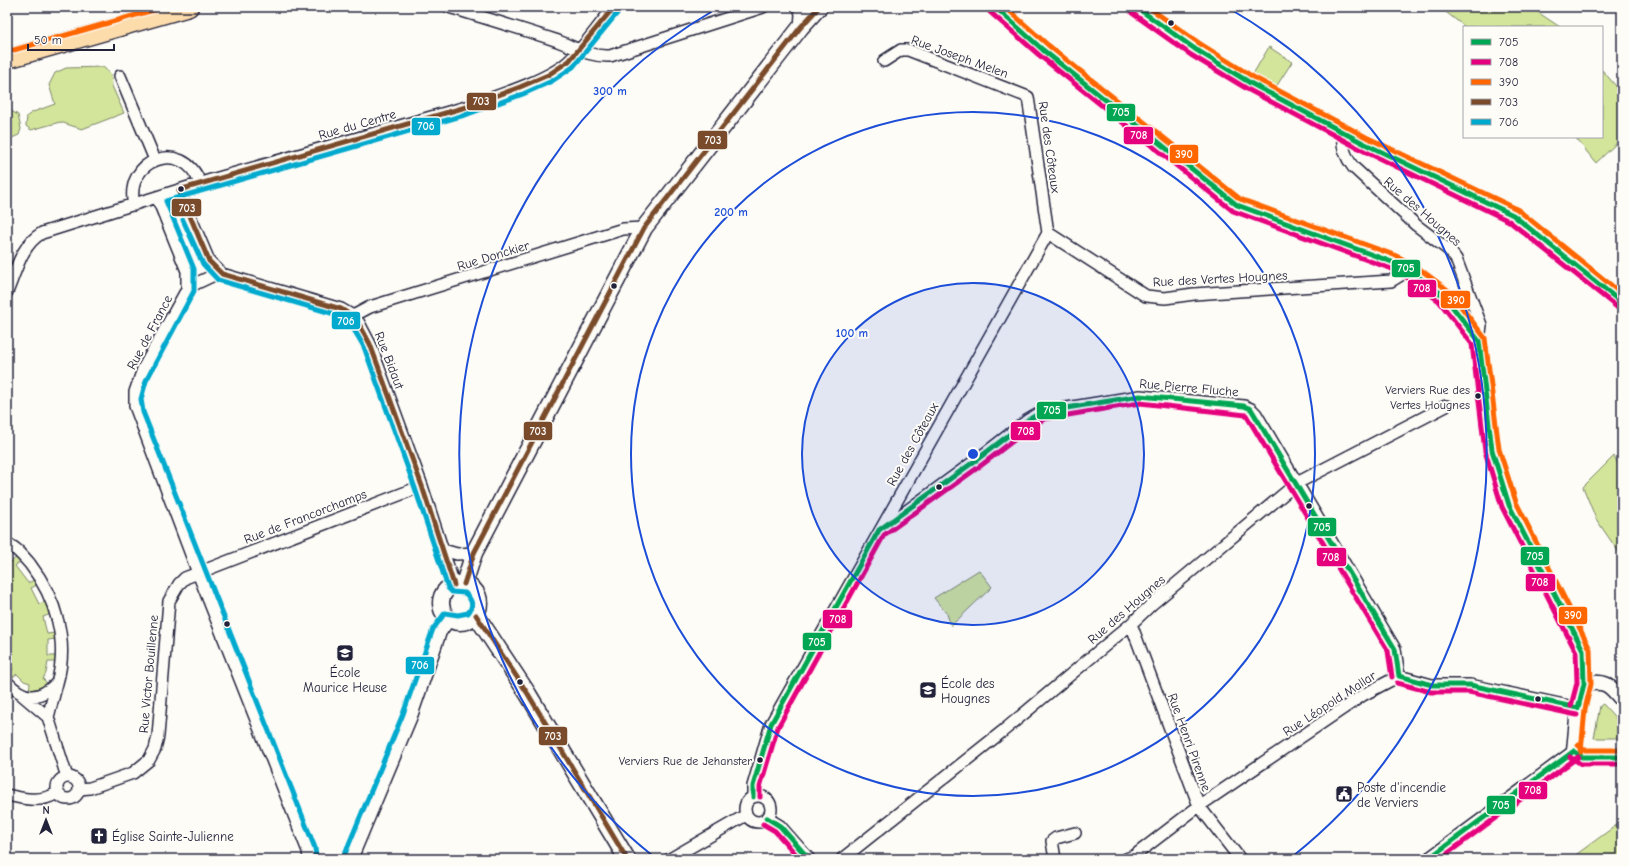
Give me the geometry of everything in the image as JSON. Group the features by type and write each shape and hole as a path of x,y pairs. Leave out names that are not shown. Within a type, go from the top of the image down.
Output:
{"main road":[{"path":"7,59 189,7"},
{"path":"459,584 474,590 480,603 476,615 469,621 461,623 448,619 441,608 440,602 445,590 459,584 644,228 800,28 819,7"},
{"path":"1138,8 1195,49 1252,84 1344,133 1513,215 1622,303"},
{"path":"476,615 528,694 627,859"}],"street":[{"path":"449,7 558,42 598,57 610,56 763,7"},
{"name":"Rue du Centre","path":"7,292 23,253 34,238 52,230 200,183 466,108 555,71 568,62 614,7"},
{"path":"799,7 801,14 800,28"},
{"path":"995,7 1043,50 1237,205 1352,247 1409,270 1444,296 1479,341 1492,450 1509,505 1583,650 1584,684 1578,708 1574,751 1428,859"},
{"name":"Rue Joseph Melen","path":"884,61 901,50 908,50 1028,97"},
{"path":"120,76 155,160"},
{"name":"Rue des Côteaux","path":"753,797 752,786 771,724 879,530 1048,233 1028,97"},
{"name":"Rue des Hougnes","path":"1344,133 1342,143 1348,160 1353,167 1416,225 1450,251 1456,259 1481,325 1479,341"},
{"path":"134,205 132,186 135,178 146,165 155,160 170,158 186,163 195,171 200,183"},
{"path":"179,190 209,261 222,274"},
{"path":"157,197 187,271 187,290"},
{"name":"Rue Donckier","path":"353,316 370,307 623,229 644,228"},
{"name":"Rue des Vertes Hougnes","path":"1048,233 1146,296 1165,298 1194,294 1391,281 1409,270"},
{"name":"Rue Bidaut","path":"187,290 202,279 222,274 329,304 353,316 360,323 370,344 444,550 459,584"},
{"name":"Rue de France","path":"187,290 143,369 134,399 136,414 308,851 309,859"},
{"name":"Rue Pierre Fluche","path":"879,530 979,458 1028,420 1042,412 1130,396 1174,399 1251,408 1395,649 1399,676"},
{"name":"Rue des Hougnes","path":"842,859 998,736 1131,624 1152,604 1297,483 1446,406"},
{"name":"Rue de Francorchamps","path":"198,573 422,486"},
{"path":"8,544 22,555 33,569 53,603 60,636 61,664 48,717"},
{"path":"444,550 457,554 474,553"},
{"name":"Rue Victor Bouillenne","path":"79,789 90,788 134,773 149,760 158,736 169,600 179,584 185,578 198,573"},
{"path":"350,859 410,716 439,632 448,619"},
{"name":"Rue Henri Pirenne","path":"1131,624 1199,806 1240,859"},
{"path":"1399,676 1432,685 1470,685 1578,708"},
{"name":"Rue Léopold Mallar","path":"1126,859 1134,856 1199,806 1363,695 1399,676"},
{"path":"1584,684 1599,681 1612,689 1622,700"},
{"path":"7,682 48,717 67,777"},
{"path":"22,695 41,695 57,683"},
{"path":"1574,751 1582,757 1622,757"},
{"path":"67,777 76,780 79,789 75,796 69,799 62,798 58,793 58,783 67,777"},
{"path":"7,795 31,800 53,796 58,793"},
{"path":"753,797 761,797 770,804 771,812 767,818 758,822 749,819 746,815 746,804 753,797"},
{"path":"670,859 746,815"},
{"path":"767,818 780,826 809,859"},
{"path":"1055,859 1052,841 1056,838 1075,833"}],"green space":[{"path":"1435,7 1530,7 1558,26 1464,26 1442,9"},
{"path":"1269,47 1292,62 1276,87 1253,74"},
{"path":"103,67 111,74 112,86 124,113 82,129 60,122 31,130 26,126 27,116 33,112 55,104 49,85 55,73 66,68"},
{"path":"1603,71 1622,93 1622,138 1596,163 1576,138 1603,138"},
{"path":"8,109 18,115 21,129 19,135 7,140"},
{"path":"1614,456 1622,472 1622,557 1596,519 1583,487"},
{"path":"18,556 21,561 15,566 28,583 36,579 39,584 31,588 39,604 47,601 51,614 43,617 47,634 55,633 56,639 48,640 48,656 57,656 56,662 48,662 43,679 49,685 42,690 29,692 30,683 24,681 17,674 10,679 7,675 13,669 7,661 7,559 11,562"},
{"path":"979,570 992,587 951,626 947,614 934,598"},
{"path":"1603,704 1622,725 1622,738 1594,738 1600,706"},
{"path":"1622,821 1622,859 1570,859"}],"transit line":[{"name":"390","path":"7,52 164,7"},
{"name":"703","path":"454,585 422,486 370,344 358,324 351,316 341,309 222,274 209,261 179,190 466,107 520,87 548,75 569,61 614,7"},
{"name":"703","path":"464,584 474,553 644,228 800,28 819,7"},
{"name":"705","path":"995,7 1043,50 1237,205 1392,262 1409,270 1444,296 1479,341 1492,450 1509,505 1583,650 1584,684 1578,708"},
{"name":"390","path":"1005,7 1048,45 1240,199 1394,255 1413,264 1449,291 1485,338 1499,449 1516,502 1590,649 1591,684 1585,709 1581,752"},
{"name":"705","path":"1136,7 1195,49 1252,84 1363,143 1513,215 1622,303"},
{"name":"390","path":"1148,7 1199,43 1255,78 1366,137 1517,209 1622,294"},
{"name":"706","path":"316,858 315,848 143,412 141,399 146,381 194,291 194,269 166,201 468,114 523,94 552,81 573,67 619,11"},
{"name":"708","path":"990,12 1039,55 1233,211 1389,268 1405,276 1439,301 1472,344 1485,451 1502,507 1576,652 1577,683 1571,706"},
{"name":"708","path":"1132,13 1191,55 1249,90 1360,149 1509,221 1618,308"},
{"name":"706","path":"183,220 203,264 218,280 338,315 347,321 364,347 415,488 448,588 452,592 465,593 472,605 468,613 458,615 445,613 433,629 403,714 344,856"},
{"name":"705","path":"753,797 753,786 771,724 879,530 979,458 1028,420 1042,412 1140,396 1244,406 1251,409 1395,649 1399,676"},
{"name":"708","path":"760,797 760,787 778,727 884,535 983,464 1032,426 1044,419 1140,403 1246,415 1388,651 1392,677"},
{"name":"703","path":"476,615 528,694 627,859"},
{"name":"705","path":"1399,676 1432,685 1470,685 1578,708"},
{"name":"708","path":"1397,683 1431,692 1469,692 1577,715"},
{"name":"390","path":"1578,745 1584,750 1622,750"},
{"name":"705","path":"1574,751 1582,757 1622,757"},
{"name":"705","path":"1428,859 1574,751"},
{"name":"708","path":"1570,757 1581,764 1622,764"},
{"name":"708","path":"1440,859 1578,757"},
{"name":"705","path":"767,818 780,826 809,859"},
{"name":"708","path":"763,824 775,831 800,859"}],"place":[{"name":"Verviers Rue des Vertes Hougnes","path":"1478,396"},
{"name":"École Maurice Heuse","path":"345,653"},
{"name":"École des Hougnes","path":"928,690"},
{"name":"Verviers Rue de Jehanster","path":"760,760"},
{"name":"Poste d'incendie de Verviers","path":"1344,794"},
{"name":"Église Sainte-Julienne","path":"99,836"}]}
